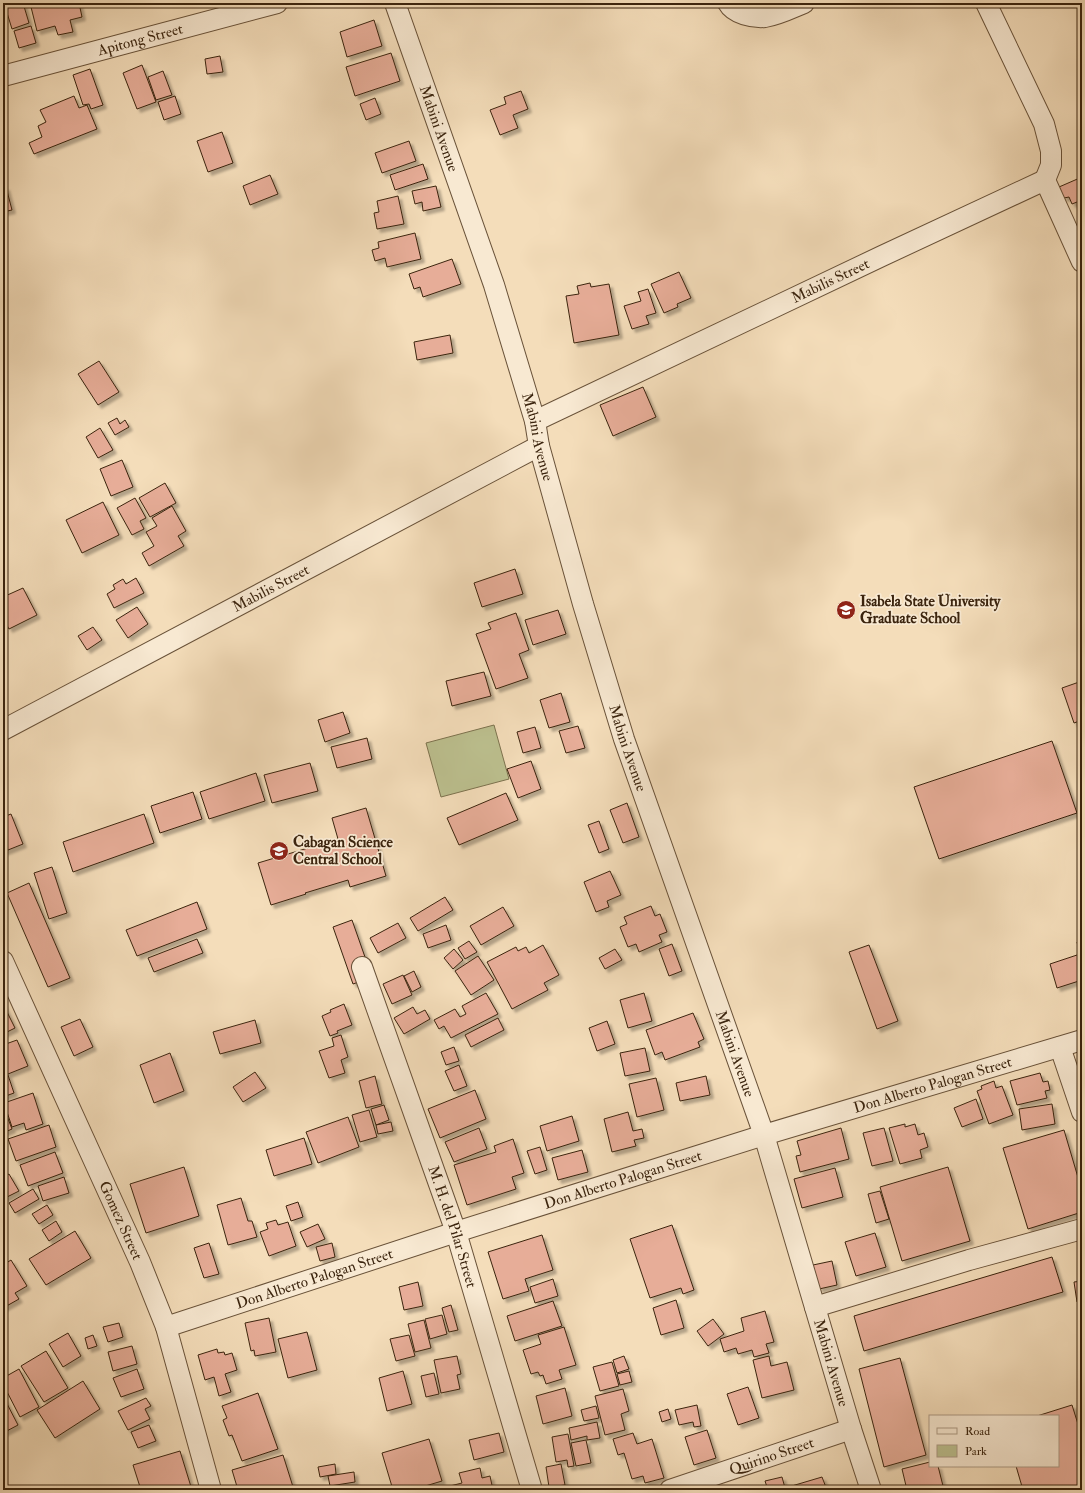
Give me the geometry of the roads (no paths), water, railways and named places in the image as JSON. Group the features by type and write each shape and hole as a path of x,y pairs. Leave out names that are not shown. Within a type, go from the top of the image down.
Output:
{"street":[{"name":"Apitong Street","path":"3,76 277,3"},
{"name":"Mabini Avenue","path":"395,3 494,285 535,421 539,446 583,604 624,739 764,1135 870,1490"},
{"path":"728,3 730,7 743,14 764,17 788,10 804,3"},
{"path":"986,3 1044,124 1051,151 1051,165 1045,180 1082,262"},
{"name":"Mabilis Street","path":"535,421 1045,180"},
{"name":"Mabilis Street","path":"3,730 539,446"},
{"name":"Gomez Street","path":"3,961 140,1262 166,1327 211,1490"},
{"name":"M. H. del Pilar Street","path":"362,967 456,1232 532,1490"},
{"name":"Don Alberto Palogan Street","path":"166,1327 456,1232 764,1135 1082,1040"},
{"path":"1060,1047 1082,1112"},
{"path":"815,1307 969,1260 1082,1229"},
{"name":"Quirino Street","path":"670,1490 851,1429"}],"place":[{"name":"Isabela State University Graduate School","path":"846,610"},
{"name":"Cabagan Science Central School","path":"279,851"}]}
